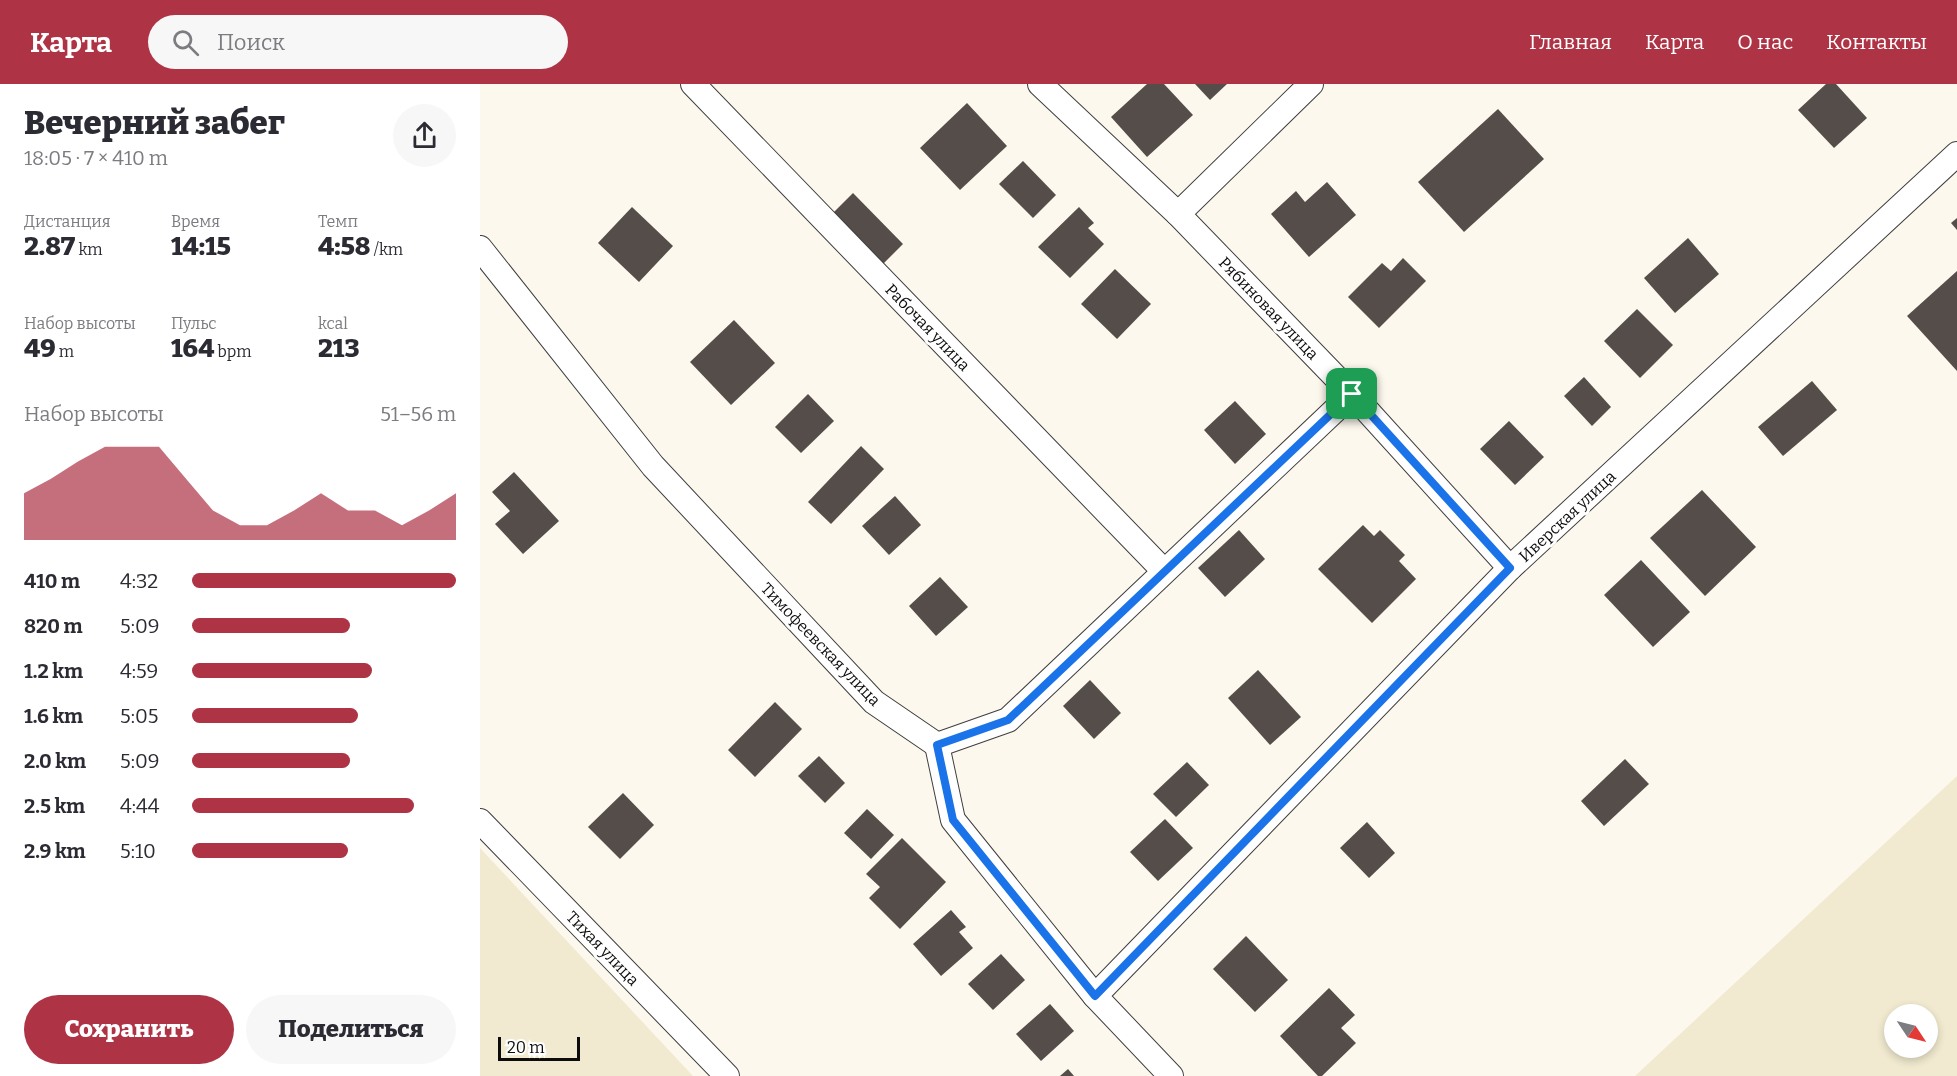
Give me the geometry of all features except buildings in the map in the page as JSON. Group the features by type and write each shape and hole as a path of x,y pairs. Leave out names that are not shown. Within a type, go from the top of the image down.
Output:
{"street":[{"name":"Рабочая улица","path":"693,84 1163,570"},
{"name":"Рябиновая улица","path":"1040,84 1178,214 1352,394 1510,568"},
{"path":"1178,214 1311,84"},
{"name":"Иверская улица","path":"1095,996 1510,568 1957,154"},
{"name":"Тимофеевская улица","path":"480,248 653,466 874,702 937,745"},
{"path":"1171,1076 1095,996 953,820 937,745 1008,720 1163,570 1352,394"},
{"name":"Тихая улица","path":"480,820 727,1076"}],"shaded area":[{"path":"1957,776 1957,1076 1635,1076"},
{"path":"480,848 693,1076 480,1076"}],"route":[{"path":"1352,394 1510,568 1095,996 953,820 937,745 1008,720 1163,570 1352,394"}]}
